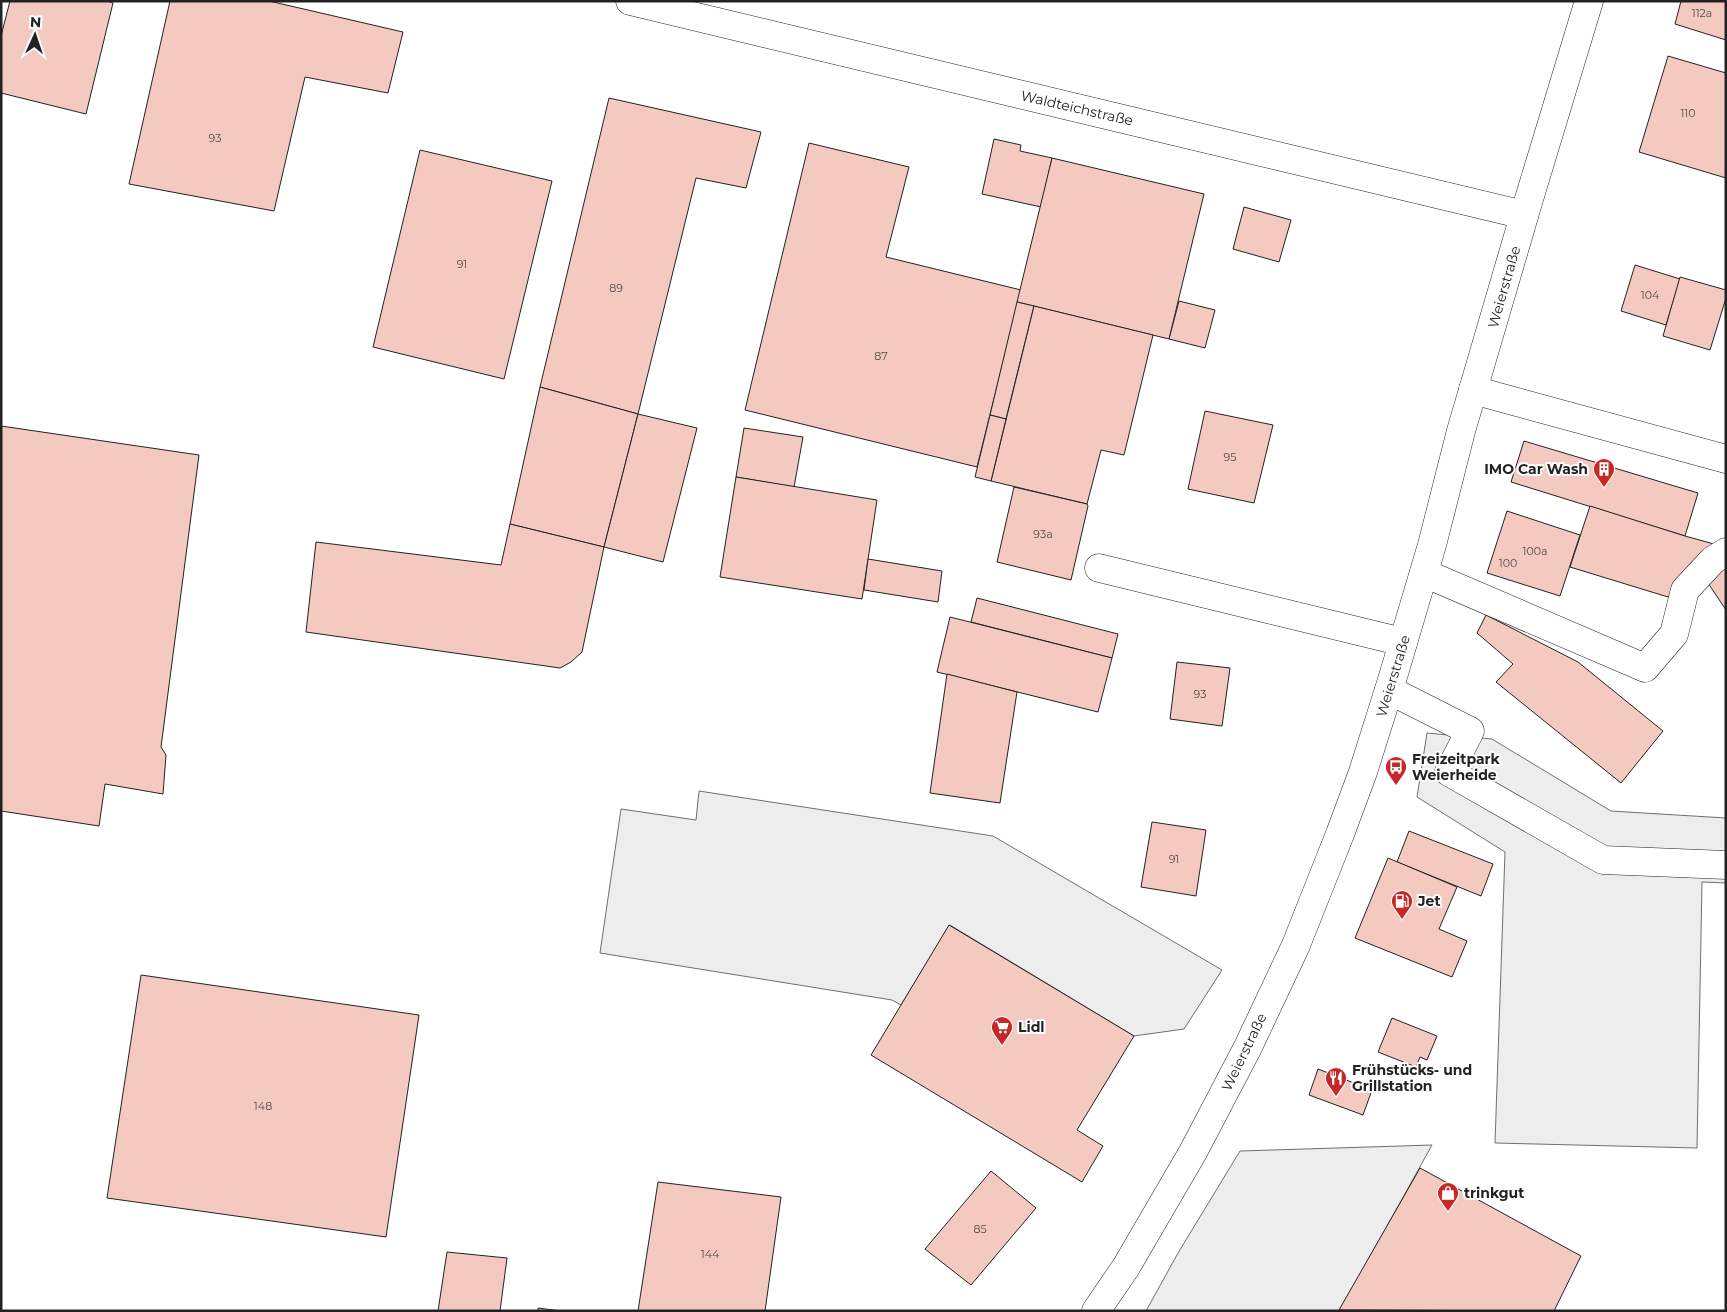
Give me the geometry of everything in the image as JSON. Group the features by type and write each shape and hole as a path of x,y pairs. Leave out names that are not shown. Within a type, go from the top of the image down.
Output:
{"main road":[{"name":"Waldteichstraße","path":"630,1 1524,215"},
{"name":"Weierstraße","path":"1096,1311 1126,1267 1193,1152 1252,1038 1296,945 1363,772 1424,573 1473,390 1589,1"},
{"path":"1473,390 1726,459"},
{"path":"1424,573 1645,668 1674,634 1685,590 1713,560 1726,552"},
{"path":"1098,568 1403,642"},
{"path":"1388,690 1470,731 1450,772 1603,860 1726,865"}],"shaded area":[{"path":"1427,733 1492,739 1611,811 1726,818 1726,883 1702,882 1697,1148 1495,1143 1505,852 1417,797"},
{"path":"699,791 993,836 1222,970 1184,1029 1134,1036 950,925 901,1005 892,1000 600,953 621,809 696,820"},
{"path":"1432,1145 1340,1311 1146,1311 1178,1253 1240,1151"}],"building":[{"path":"10,1 107,1 113,3 86,114 1,93 1,36"},
{"path":"170,1 269,1 403,32 388,93 305,77 274,211 129,184"},
{"path":"1681,1 1726,1 1726,40 1675,24"},
{"path":"1668,56 1726,73 1726,178 1639,152"},
{"path":"609,98 761,132 746,188 696,178 638,414 540,387"},
{"path":"994,139 1021,145 1020,151 1052,158 1041,207 982,194"},
{"path":"809,143 909,167 886,257 1021,290 977,467 745,410"},
{"path":"420,150 552,181 504,379 373,347"},
{"path":"1052,158 1204,194 1169,339 1017,302"},
{"path":"1244,207 1291,220 1279,262 1233,249"},
{"path":"1635,265 1680,279 1666,325 1621,311"},
{"path":"1680,277 1726,290 1726,298 1710,350 1663,336"},
{"path":"1179,301 1215,310 1205,348 1169,339"},
{"path":"1017,302 1034,306 1006,419 990,415"},
{"path":"1034,306 1153,335 1124,455 1101,450 1087,504 991,481"},
{"path":"540,387 638,414 604,547 510,524"},
{"path":"1205,411 1273,425 1254,503 1188,489"},
{"path":"638,414 697,428 663,562 604,547"},
{"path":"990,415 1006,419 991,481 975,477"},
{"path":"1,426 199,455 161,747 166,755 163,794 105,784 99,826 1,811"},
{"path":"744,428 803,437 794,487 736,477"},
{"name":"IMO Car Wash","path":"1524,441 1698,493 1685,536 1511,482"},
{"path":"736,477 877,500 862,599 720,577"},
{"path":"1014,487 1087,504 1071,580 997,562"},
{"path":"1590,506 1714,544 1668,597 1570,567"},
{"path":"1507,511 1580,535 1560,596 1487,573"},
{"path":"510,524 604,547 582,652 571,662 560,668 306,632 316,542 501,565"},
{"path":"868,559 942,571 938,602 864,590"},
{"path":"1726,568 1726,610 1706,580"},
{"path":"977,598 1118,634 1112,658 971,622"},
{"path":"1486,615 1578,662 1663,731 1621,783 1496,682 1513,664 1477,633"},
{"path":"950,617 1112,658 1098,712 937,672"},
{"path":"1177,662 1230,668 1222,726 1170,719"},
{"path":"947,674 1017,692 1000,803 930,793"},
{"path":"1152,822 1206,830 1196,896 1141,887"},
{"path":"1409,831 1493,864 1481,896 1397,862"},
{"path":"1388,858 1457,887 1439,929 1467,941 1452,977 1355,938"},
{"name":"Lidl","path":"949,925 1134,1036 1077,1130 1103,1146 1082,1182 871,1055"},
{"path":"141,975 419,1015 386,1237 107,1198"},
{"path":"1392,1018 1437,1036 1427,1060 1420,1057 1416,1067 1378,1052"},
{"path":"1318,1069 1372,1090 1363,1115 1309,1095"},
{"name":"trinkgut","path":"1420,1168 1581,1256 1554,1311 1339,1310"},
{"path":"991,1171 1036,1208 971,1285 925,1249"},
{"path":"658,1182 781,1197 765,1311 638,1311"},
{"path":"447,1252 507,1258 500,1311 438,1311"},
{"path":"538,1308 561,1311 538,1311"}],"place":[{"name":"IMO Car Wash","path":"1604,488"},
{"name":"Freizeitpark Weierheide","path":"1396,786"},
{"name":"Jet","path":"1402,920"},
{"name":"Lidl","path":"1002,1046"},
{"name":"Frühstücks- und Grillstation","path":"1336,1097"},
{"name":"trinkgut","path":"1448,1212"}]}
